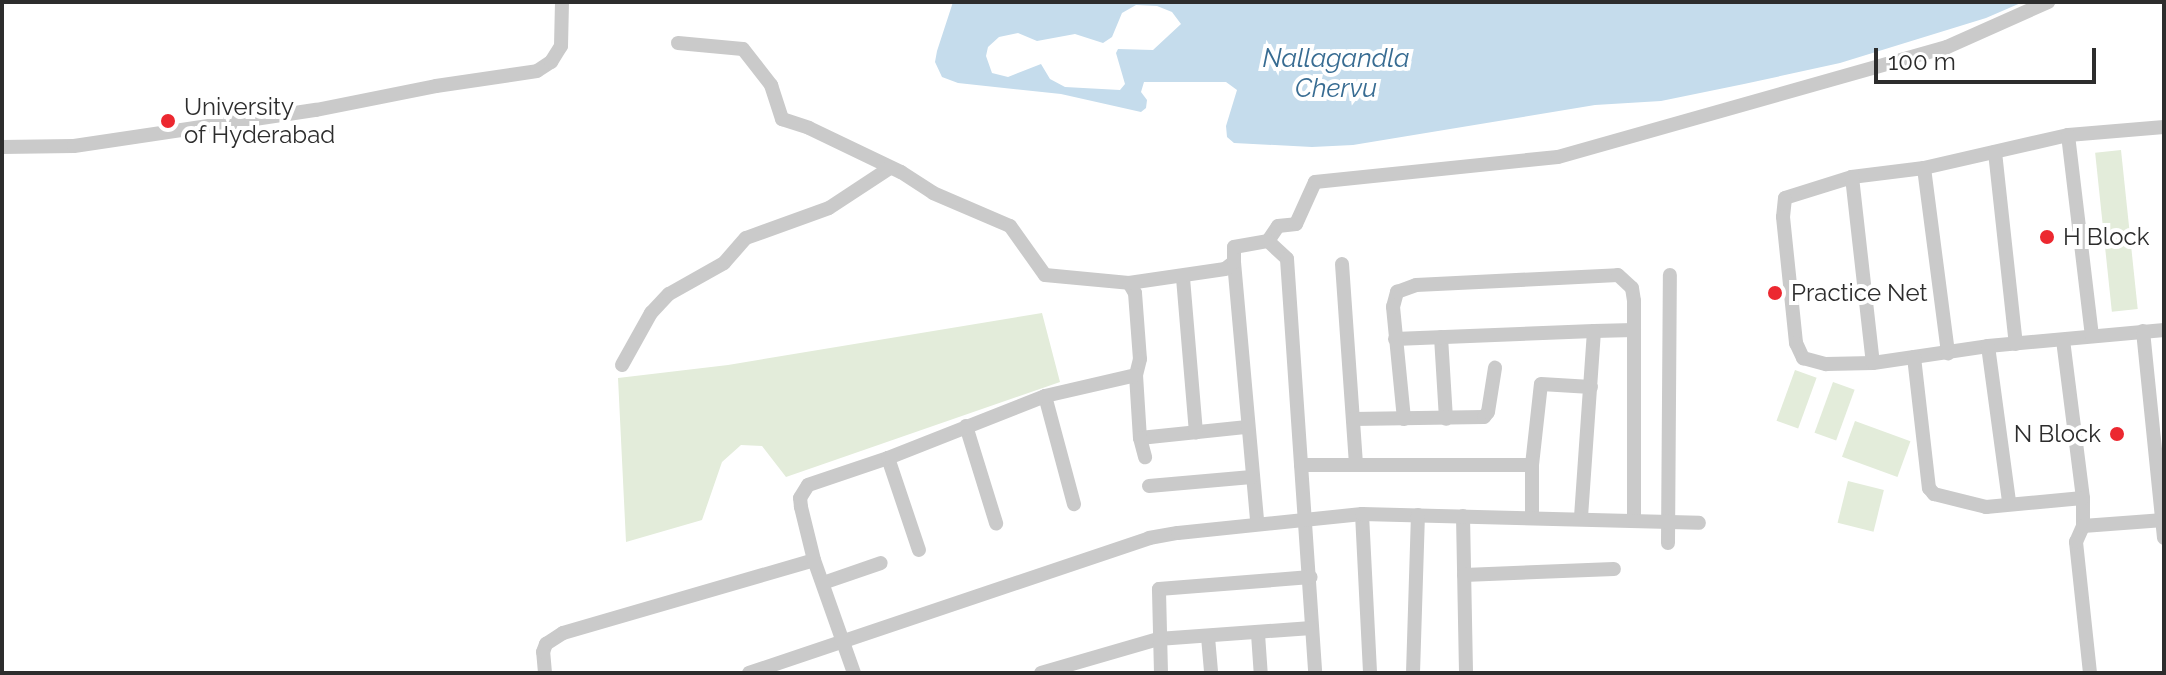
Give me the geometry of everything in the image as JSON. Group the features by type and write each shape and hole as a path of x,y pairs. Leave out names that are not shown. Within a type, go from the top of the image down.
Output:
{"street":[{"path":"2,147 74,146 316,110 436,86 537,71 551,62 561,46 562,2"},
{"path":"1257,522 1234,247 1268,241 1278,226 1296,224 1315,182 1558,157 1947,47 2048,2"},
{"path":"678,43 743,49 771,85 782,119 809,128 933,193 1010,226 1045,275 1125,280 1129,283 1135,293 1140,359 1136,375 1140,438 1145,457"},
{"path":"2164,127 2068,135 1924,168 1852,177 1785,198 1783,217 1796,343 1803,358 1826,364 1873,363 1988,346 2164,330"},
{"path":"2068,135 2092,336"},
{"path":"1995,152 2016,344"},
{"path":"622,365 651,313 669,294 724,263 746,238 829,208 890,168"},
{"path":"1924,168 1948,353"},
{"path":"1852,177 1873,363"},
{"path":"1268,241 1287,259 1311,577 1315,673"},
{"path":"1129,283 1183,278 1225,269 1234,262"},
{"path":"1342,264 1356,464"},
{"path":"1404,419 1393,299 1406,287 1618,275 1632,288 1634,520"},
{"path":"1668,543 1670,275"},
{"path":"1183,278 1196,432"},
{"path":"1395,339 1634,330"},
{"path":"1581,519 1594,331"},
{"path":"2143,331 2164,538"},
{"path":"1441,337 1446,419"},
{"path":"2063,340 2083,498 2083,526 2076,542 2090,673"},
{"path":"1988,346 2009,502"},
{"path":"1914,357 1929,488 1940,498 1986,507 2009,502 2083,498"},
{"path":"1353,419 1446,419 1487,415 1495,368"},
{"path":"854,673 814,560 801,507 802,492 808,485 888,458 1045,396 1136,375"},
{"path":"1532,518 1532,465 1541,384 1591,387"},
{"path":"1045,396 1074,504"},
{"path":"966,426 996,523"},
{"path":"1140,438 1247,427"},
{"path":"888,458 919,550"},
{"path":"1301,465 1532,465"},
{"path":"1149,486 1252,477"},
{"path":"749,673 1149,538 1257,522 1362,514 1699,523"},
{"path":"1362,514 1370,673"},
{"path":"1413,673 1418,515"},
{"path":"1463,516 1466,673"},
{"path":"2083,526 2164,520"},
{"path":"545,673 543,652 546,644 563,633 814,560"},
{"path":"823,583 881,563"},
{"path":"1464,575 1614,569"},
{"path":"1161,673 1158,595 1164,586 1311,577"},
{"path":"1049,672 1158,639 1312,628"},
{"path":"1258,634 1261,673"},
{"path":"1208,637 1211,673"}],"green space":[{"path":"2121,150 2138,309 2112,312 2095,153"},
{"path":"1042,313 1060,382 786,477 762,446 741,445 722,462 702,520 626,542 618,378 728,365"},
{"path":"1795,370 1817,378 1798,429 1777,421"},
{"path":"1833,382 1855,390 1836,441 1815,433"},
{"path":"1855,421 1910,441 1897,477 1842,457"},
{"path":"1848,481 1884,490 1873,532 1838,523"}],"water":[{"name":"Nallagandla Chervu","path":"953,2 2023,2 1986,18 1840,63 1661,101 1595,105 1353,145 1312,147 1234,143 1227,137 1226,126 1237,90 1226,82 1144,82 1141,92 1147,100 1146,108 1141,112 1061,94 958,83 942,77 935,62","holes":["1136,5 1157,6 1172,12 1181,24 1153,50 1118,49 1116,53 1125,84 1120,90 1065,87 1050,79 1041,64 1008,77 992,73 986,56 988,47 999,37 1018,33 1037,41 1075,34 1103,43 1112,37 1122,13"]}],"place":[{"name":"University of Hyderabad","path":"168,121"},
{"name":"H Block","path":"2047,237"},
{"name":"Practice Net","path":"1775,293"},
{"name":"N Block","path":"2117,434"}]}
